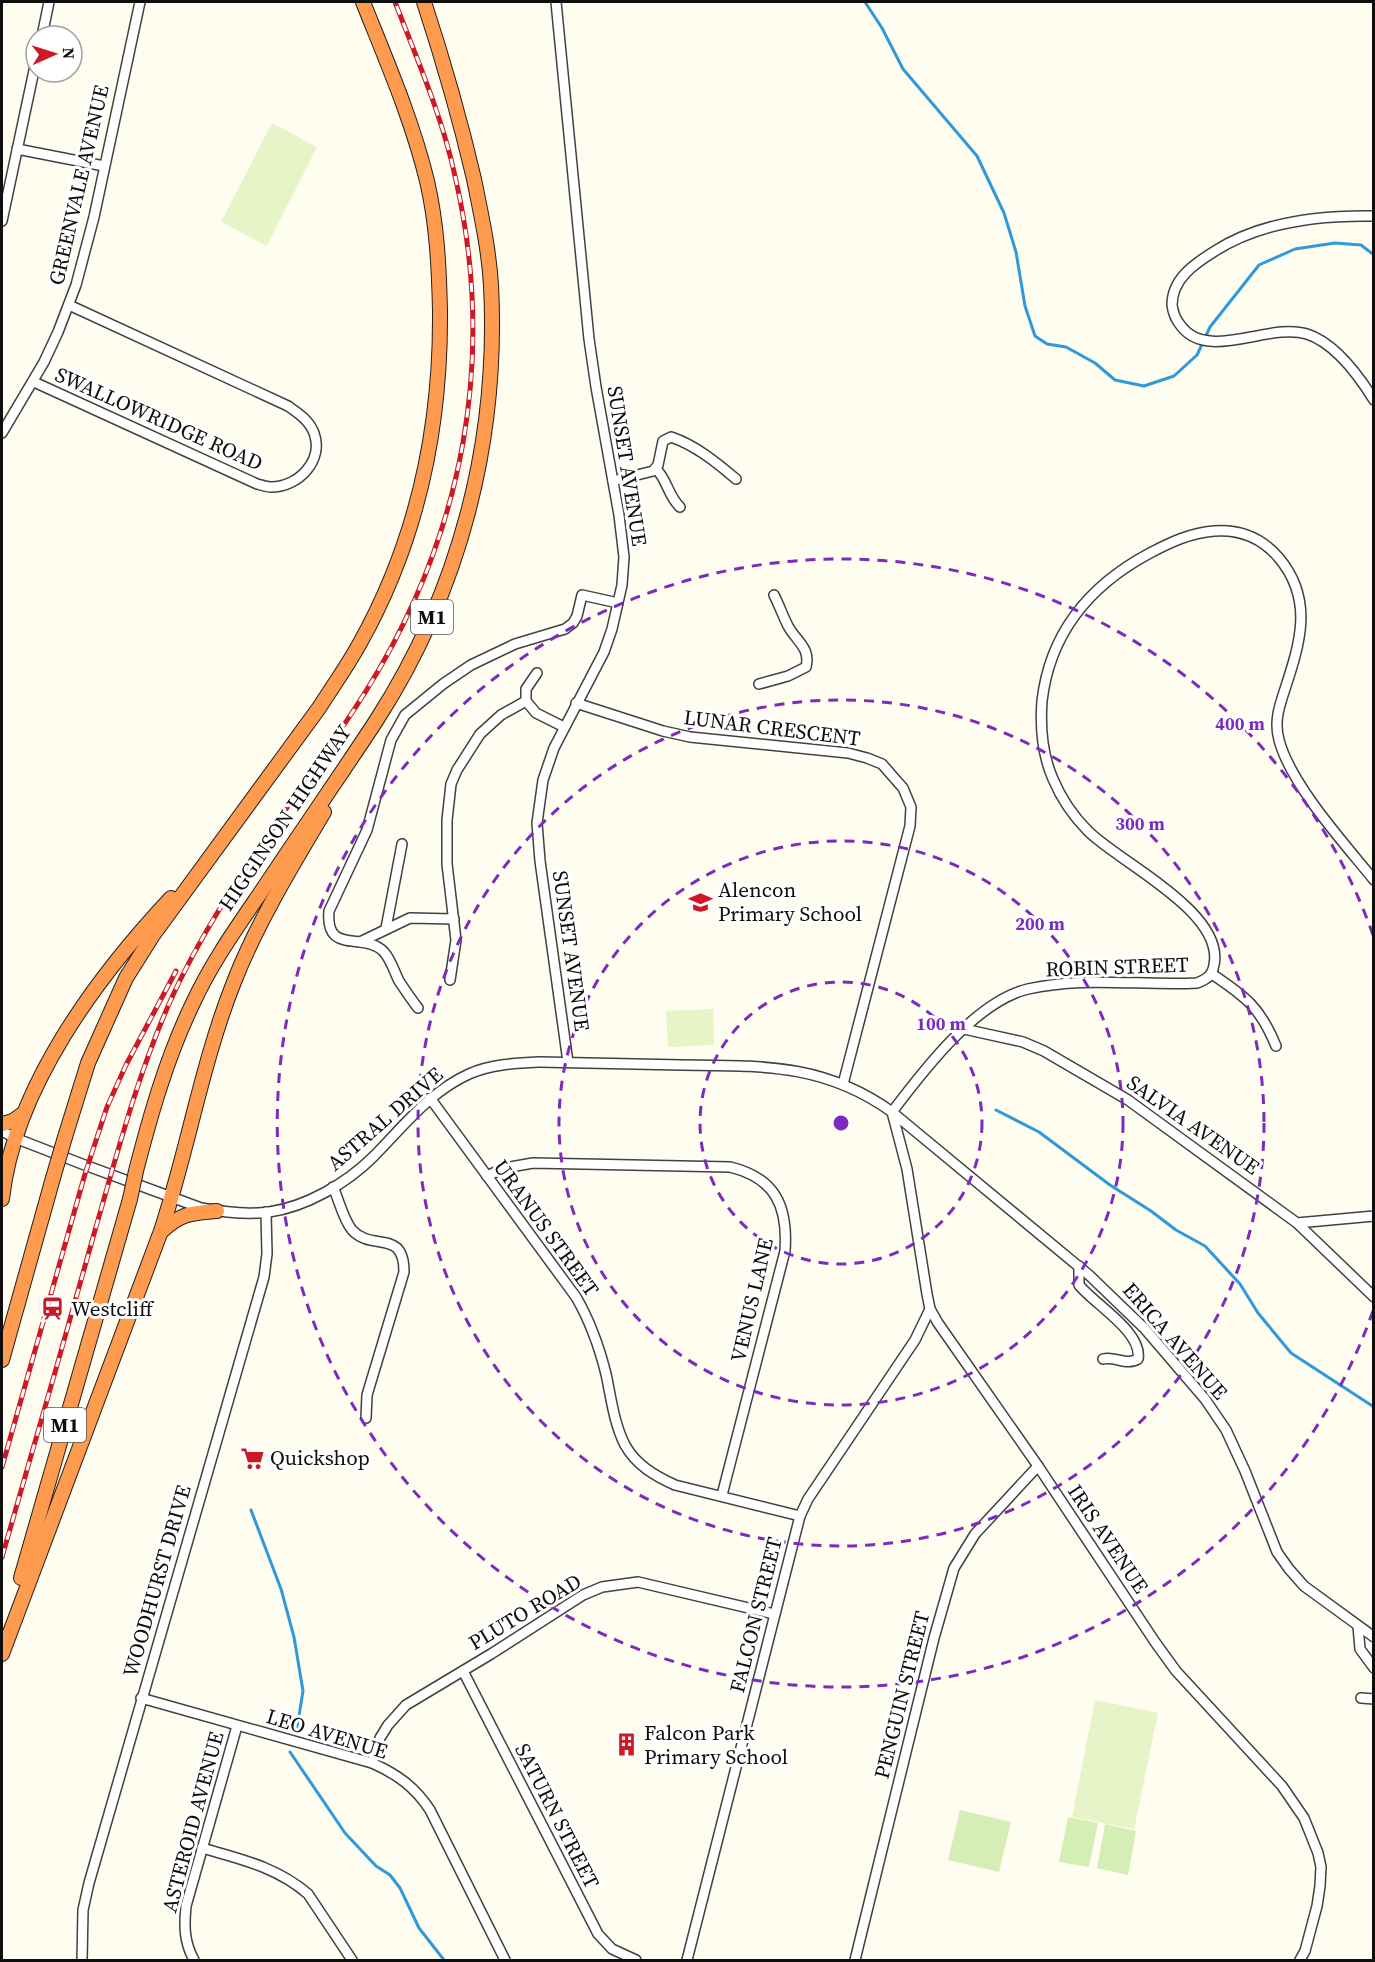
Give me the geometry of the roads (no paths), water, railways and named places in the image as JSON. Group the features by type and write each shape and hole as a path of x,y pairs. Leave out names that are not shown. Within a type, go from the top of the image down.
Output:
{"highway":[{"name":"HIGGINSON HIGHWAY","path":"2,1360 88,1063 126,978 153,936 319,708 361,642 398,562 414,515 427,462 435,413 440,351 437,233 421,159 401,99 363,2"},
{"name":"HIGGINSON HIGHWAY","path":"2,1652 130,1199 155,1096 180,1033 212,967 377,719 415,654 458,551 474,495 488,412 492,333 491,284 484,225 467,150 445,67 424,2"},
{"path":"2,1652 161,1231 234,981 277,895 377,719"},
{"path":"2,1199 8,1137 24,1113 51,1059 80,1011 147,924 210,857"},
{"path":"2,1124 24,1113"},
{"path":"161,1231 183,1215 217,1211"}],"street":[{"path":"45,24 50,2"},
{"name":"GREENVALE AVENUE","path":"2,433 34,382 52,347 69,305 86,249 140,2"},
{"name":"SUNSET AVENUE","path":"556,2 589,339 624,557 612,629 604,652 564,727 543,780 537,823 540,861 568,1062"},
{"path":"2,221 31,84"},
{"path":"16,149 104,166"},
{"path":"1374,216 1334,216 1280,226 1247,236 1216,250 1187,271 1177,284 1172,297 1172,310 1178,323 1191,337 1219,342 1278,331 1314,336 1353,368 1374,400"},
{"name":"SWALLOWRIDGE ROAD","path":"34,382 257,484 271,488 285,484 299,477 312,463 316,450 313,432 301,415 288,406 69,305"},
{"path":"656,469 663,441 670,437 692,447 736,479"},
{"path":"613,481 638,476 656,469"},
{"path":"656,469 662,474 674,502 680,507"},
{"name":"ROBIN STREET","path":"892,1112 948,1044 988,1008 1006,998 1028,989 1085,983 1197,983 1206,980 1212,974 1215,957 1209,938 1195,916 1182,901 1089,832 1066,805 1052,778 1043,748 1040,722 1050,661 1065,628 1081,605 1108,580 1135,561 1174,541 1198,532 1235,531 1250,535 1270,548 1284,564 1295,586 1302,610 1302,629 1277,714 1276,729 1279,742 1288,766 1374,880"},
{"path":"418,1008 399,981 385,953 377,946 339,939 332,933 328,922 329,910 367,830 391,740 405,716 471,664 515,644 565,629 573,623 582,595 618,603"},
{"path":"759,684 788,676 806,667 808,659 805,648 789,628 774,595"},
{"path":"537,673 526,688 526,701 536,713 564,727"},
{"path":"450,980 456,940 447,864 447,820 451,784 457,770 480,734 501,715 526,701"},
{"name":"LUNAR CRESCENT","path":"576,703 663,731 690,737 848,753 882,764 903,788 911,807 910,826 843,1084"},
{"path":"386,928 402,844"},
{"path":"359,943 402,921 418,917 453,919"},
{"name":"ROBIN STREET","path":"1212,974 1255,1006 1266,1023 1276,1046"},
{"name":"SALVIA AVENUE","path":"964,1029 1023,1042 1085,1073 1166,1126 1297,1223 1374,1297"},
{"name":"ASTRAL DRIVE","path":"2,1131 8,1137 172,1198 217,1211 266,1212 284,1209 333,1187 370,1159 430,1098 456,1081 485,1068 524,1062 767,1066 793,1070 843,1084 892,1112"},
{"name":"URANUS STREET","path":"430,1098 559,1270 588,1318 599,1346 613,1406 626,1446 638,1462 655,1476 675,1485 800,1516"},
{"name":"ERICA AVENUE","path":"892,1112 1079,1266 1145,1329 1217,1416 1236,1450 1277,1552 1289,1569 1304,1586 1374,1637"},
{"name":"IRIS AVENUE","path":"892,1112 907,1169 930,1309 938,1323 1038,1466 1176,1671 1282,1786 1304,1818 1321,1867 1320,1886 1305,1951 1300,1960"},
{"name":"VENUS LANE","path":"487,1176 504,1168 532,1163 730,1167 744,1170 775,1195 783,1210 787,1228 785,1251 722,1495"},
{"path":"333,1187 353,1231 360,1236 396,1247 403,1255 404,1272 367,1395 366,1418"},
{"name":"WOODHURST DRIVE","path":"82,1960 84,1910 89,1883 264,1277 267,1254 266,1212"},
{"path":"1297,1223 1374,1216"},
{"path":"1079,1266 1079,1286 1126,1329 1139,1353 1138,1359 1130,1363 1114,1358 1103,1359"},
{"name":"FALCON STREET","path":"687,1960 800,1516 808,1499 915,1340 930,1309"},
{"name":"PENGUIN STREET","path":"855,1960 934,1638 954,1568 975,1534 1038,1466"},
{"name":"PLUTO ROAD","path":"372,1763 380,1738 395,1715 406,1705 583,1595 614,1584 638,1582 774,1614"},
{"path":"1358,1626 1360,1649 1374,1668"},
{"name":"SATURN STREET","path":"464,1671 598,1934 612,1949 636,1960"},
{"name":"LEO AVENUE","path":"141,1698 372,1763 408,1783 422,1797 505,1960"},
{"path":"1361,1698 1374,1699"},
{"name":"ASTEROID AVENUE","path":"194,1960 186,1944 184,1925 186,1906 237,1726"},
{"path":"202,1848 258,1864 298,1886 308,1894 352,1960"}],"waterway":[{"path":"865,2 882,28 903,69 977,156 1004,213 1016,252 1025,306 1035,336 1047,344 1066,347 1095,363 1115,380 1144,386 1174,376 1197,355 1210,327 1259,265 1295,249 1335,243 1361,245 1374,255"},
{"path":"996,1110 1039,1132 1110,1185 1176,1230 1205,1246 1240,1284 1258,1313 1291,1353 1374,1407"},
{"path":"251,1510 281,1589 294,1637 303,1691 297,1728"},
{"path":"290,1752 345,1833 376,1866 390,1875 400,1888 419,1928 444,1960"}],"railway":[{"path":"2,1557 120,1144 160,1024 193,955 216,915 366,691 400,631 427,570 448,507 463,443 471,377 473,311 467,244 450,154 395,2"},
{"path":"2,1467 85,1174 107,1107 126,1065 176,971"}],"place":[{"name":"Alencon Primary School","path":"700,902"},
{"name":"Westcliff","path":"53,1309"},
{"name":"Quickshop","path":"252,1458"},
{"name":"Falcon Park Primary School","path":"626,1745"}]}
